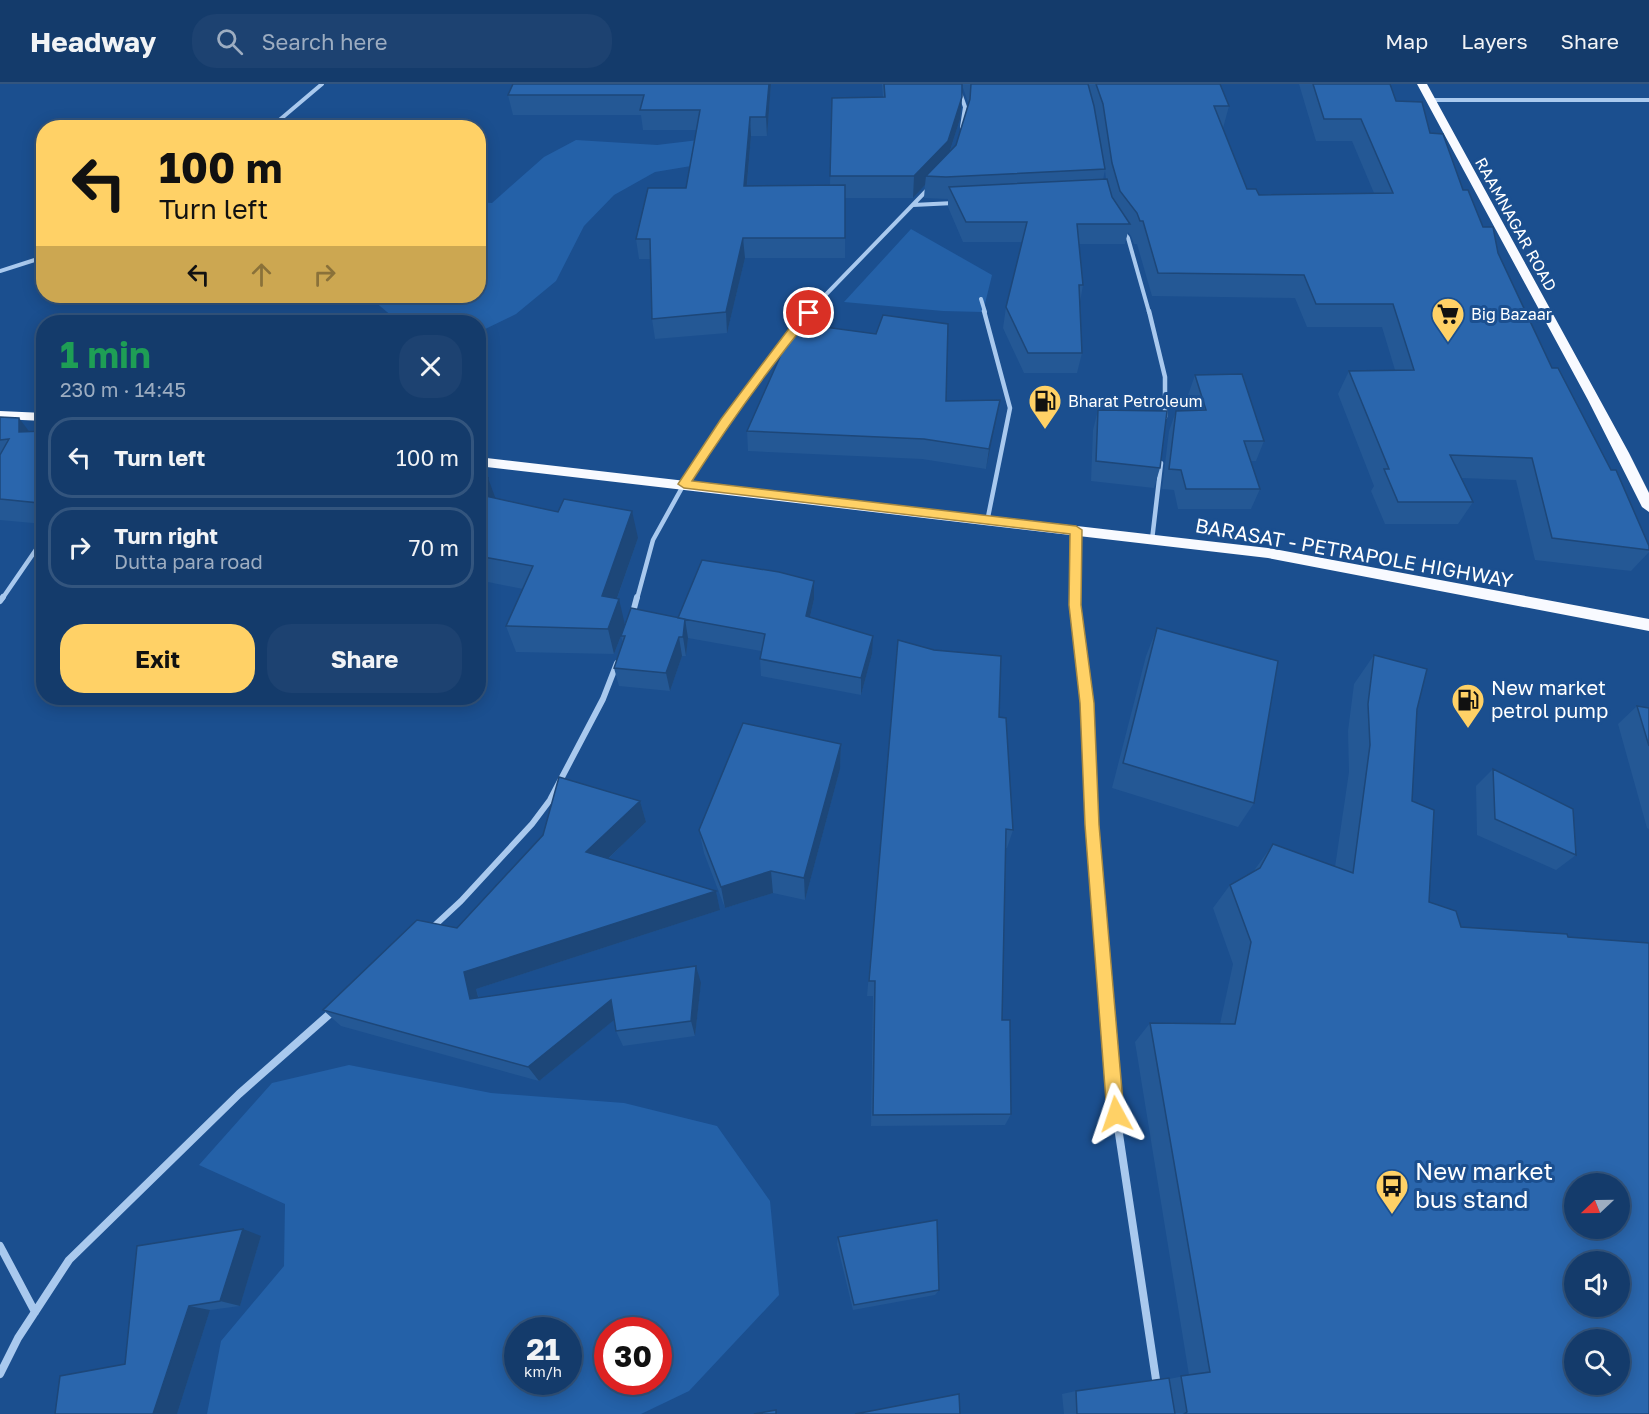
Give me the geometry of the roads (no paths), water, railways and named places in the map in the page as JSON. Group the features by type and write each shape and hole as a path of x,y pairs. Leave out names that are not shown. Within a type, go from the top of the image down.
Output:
{"highway":[{"name":"RAAMNAGAR ROAD","path":"1422,84 1507,244 1584,376 1649,507"},
{"path":"0,415 36,417"},
{"name":"BARASAT - PETRAPOLE HIGHWAY","path":"486,462 1268,554 1649,625"}],"street":[{"path":"279,120 322,84"},
{"path":"957,84 965,107 960,131"},
{"path":"1430,100 1649,100"},
{"path":"631,620 653,540 684,484 724,422 794,328 935,182"},
{"path":"912,205 958,203"},
{"path":"1117,223 1128,238 1155,332 1165,377 1166,420"},
{"path":"0,271 36,260"},
{"path":"981,299 1010,408 987,522"},
{"path":"1152,540 1162,452"},
{"path":"1076,530 1075,605 1087,703 1092,825 1116,1114 1158,1393"},
{"path":"0,601 36,549"},
{"path":"425,934 461,901 532,824 550,800 603,699 621,650"},
{"path":"0,1374 18,1338 69,1260 239,1094 343,1003"},
{"path":"0,1245 35,1312"}],"place":[{"name":"Big Bazaar","path":"1448,343"},
{"name":"Bharat Petroleum","path":"1045,430"},
{"name":"New market petrol pump","path":"1468,729"},
{"name":"New market bus stand","path":"1392,1215"}]}
